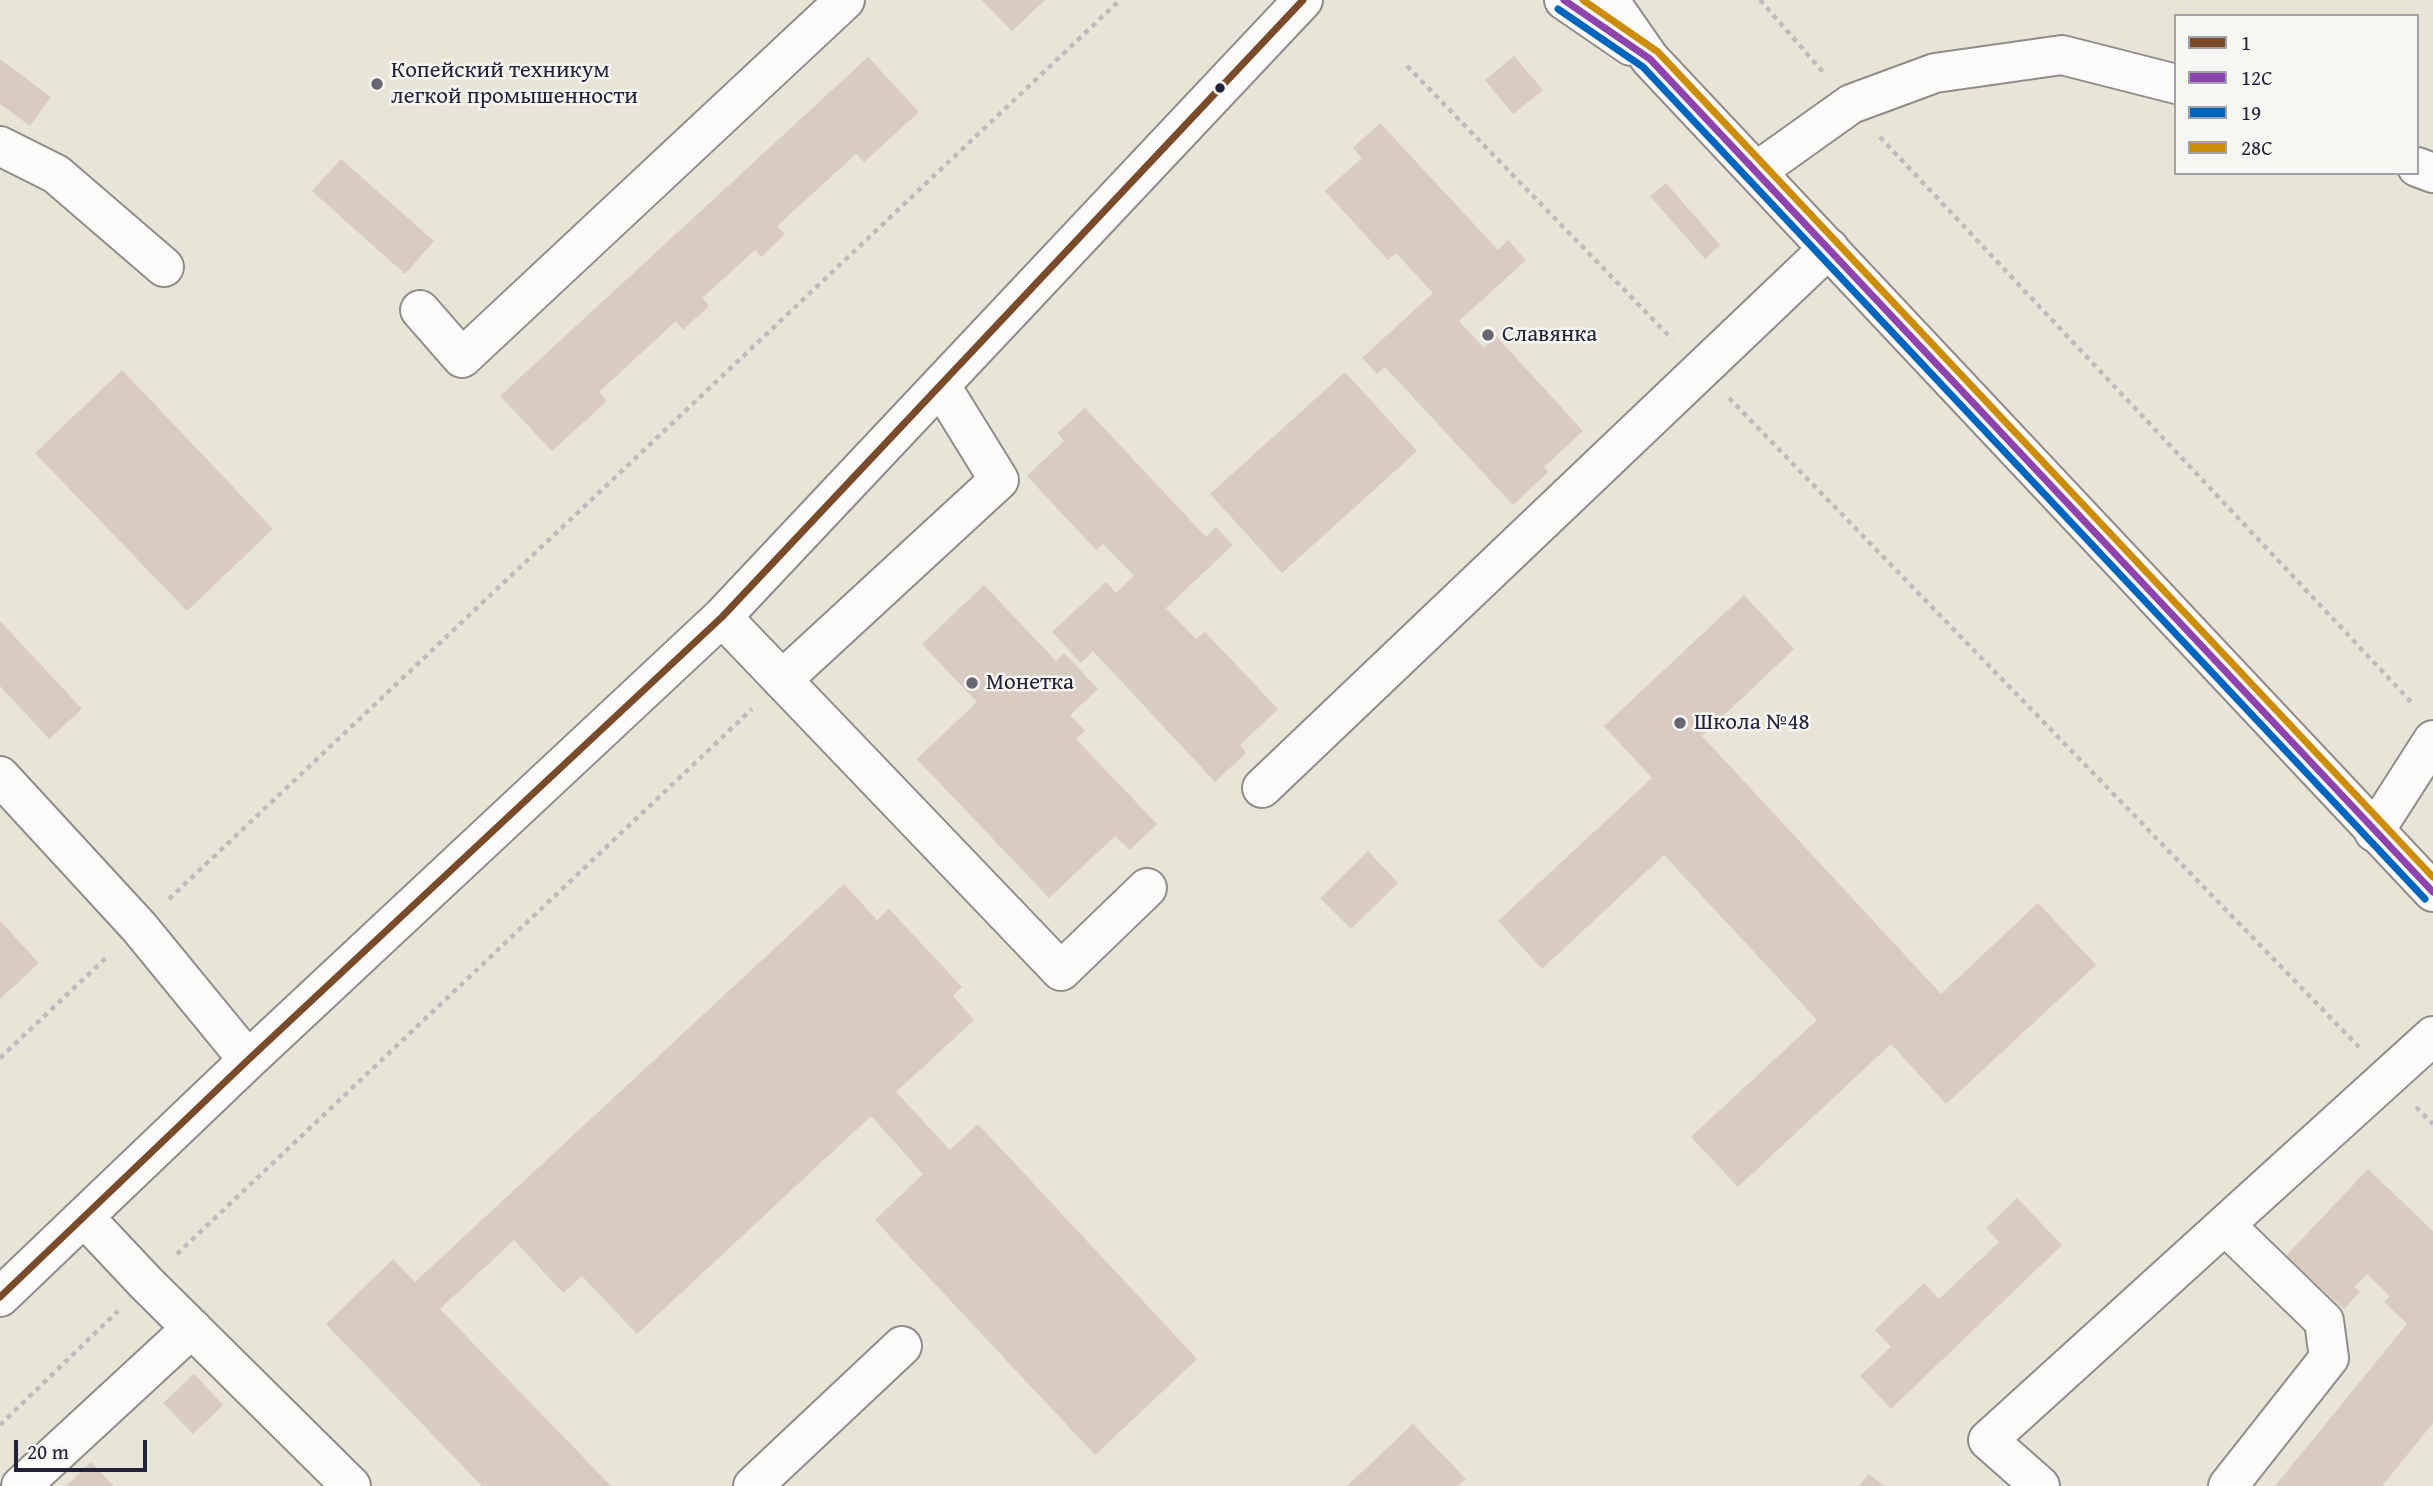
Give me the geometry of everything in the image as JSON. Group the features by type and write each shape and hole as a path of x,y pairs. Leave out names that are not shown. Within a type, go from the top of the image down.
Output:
{"street":[{"path":"420,310 463,358 845,0"},
{"path":"0,1297 248,1060 722,617 1303,0"},
{"path":"1564,0 1650,59"},
{"path":"1609,0 1650,59 2433,892"},
{"path":"1757,171 1851,104 1935,73 2062,55 2174,83"},
{"path":"0,146 56,174 164,267"},
{"path":"1262,788 1829,248"},
{"path":"782,680 999,480 941,386"},
{"path":"722,617 1061,971 1147,888"},
{"path":"2374,832 2433,740"},
{"path":"1,779 139,927 248,1060"},
{"path":"2039,1486 1988,1440 2433,1036"},
{"path":"84,1217 146,1283 351,1486"},
{"path":"2225,1224 2324,1321 2329,1358 2228,1486"},
{"path":"21,1486 192,1328"},
{"path":"753,1486 902,1346"}],"path":[{"path":"0,1058 1120,0"},
{"path":"1760,0 1851,104 2414,705"},
{"path":"1407,66 2433,1124"},
{"path":"0,1425 146,1283 782,680"}],"building":[{"path":"982,0 1045,0 1012,31"},
{"path":"1514,56 1543,90 1513,114 1485,80"},
{"path":"868,57 919,112 864,162 856,154 777,226 785,234 761,257 755,250 702,298 709,306 683,330 676,321 599,392 607,401 552,451 500,396"},
{"path":"0,59 51,97 30,126 0,104"},
{"path":"1380,123 1498,250 1508,240 1526,260 1459,321 1484,348 1496,336 1583,431 1544,467 1548,472 1513,505 1385,367 1377,374 1362,358 1433,293 1396,253 1388,260 1325,191 1362,158 1353,148"},
{"path":"341,159 434,241 405,274 312,191"},
{"path":"1666,183 1720,245 1705,259 1650,196"},
{"path":"122,370 273,529 187,611 35,453"},
{"path":"1345,372 1417,451 1282,573 1210,494"},
{"path":"1085,408 1206,537 1216,527 1233,545 1166,608 1196,639 1205,632 1278,709 1240,745 1246,753 1215,782 1093,651 1081,663 1052,632 1106,582 1116,593 1134,576 1103,544 1096,550 1027,476 1064,441 1057,433"},
{"path":"984,585 1056,661 1064,653 1098,689 1070,715 1085,731 1076,739 1157,824 1130,850 1115,836 1049,898 917,759 977,702 922,644"},
{"path":"1744,595 1794,649 1702,736 1941,994 2038,903 2096,965 1946,1104 1891,1044 1738,1187 1691,1137 1817,1020 1664,855 1542,969 1498,921 1652,778 1604,726"},
{"path":"0,621 82,709 49,739 0,686"},
{"path":"1368,851 1398,883 1351,929 1320,898"},
{"path":"844,884 877,920 889,909 962,987 953,996 974,1020 896,1092 950,1150 978,1124 1197,1359 1095,1455 875,1220 923,1174 871,1116 637,1334 582,1276 563,1293 514,1240 440,1309 611,1486 482,1486 326,1324 393,1259 415,1282"},
{"path":"0,921 39,963 0,999"},
{"path":"2368,1169 2433,1231 2433,1423 2382,1486 2275,1486 2407,1324 2384,1302 2390,1296 2367,1274 2354,1287 2360,1292 2344,1309 2286,1256"},
{"path":"2017,1198 2062,1245 1891,1409 1860,1376 1891,1347 1875,1330 1924,1283 1939,1299 1999,1242 1986,1228"},
{"path":"194,1374 223,1405 193,1434 163,1403"},
{"path":"1413,1424 1466,1479 1458,1486 1347,1486"},
{"path":"91,1462 114,1486 66,1486"},
{"path":"1869,1474 1884,1486 1859,1486"}],"transit line":[{"name":"1","path":"0,1297 248,1060 722,617 1303,0"},
{"name":"12С","path":"1564,0 1650,59 2433,892"},
{"name":"28С","path":"1583,0 1658,52 2433,877"},
{"name":"19","path":"1558,9 1643,67 2425,899"}],"place":[{"name":"Копейский техникум легкой промышенности","path":"377,84"},
{"name":"Славянка","path":"1488,335"},
{"name":"Монетка","path":"972,683"},
{"name":"Школа №48","path":"1680,723"}]}
